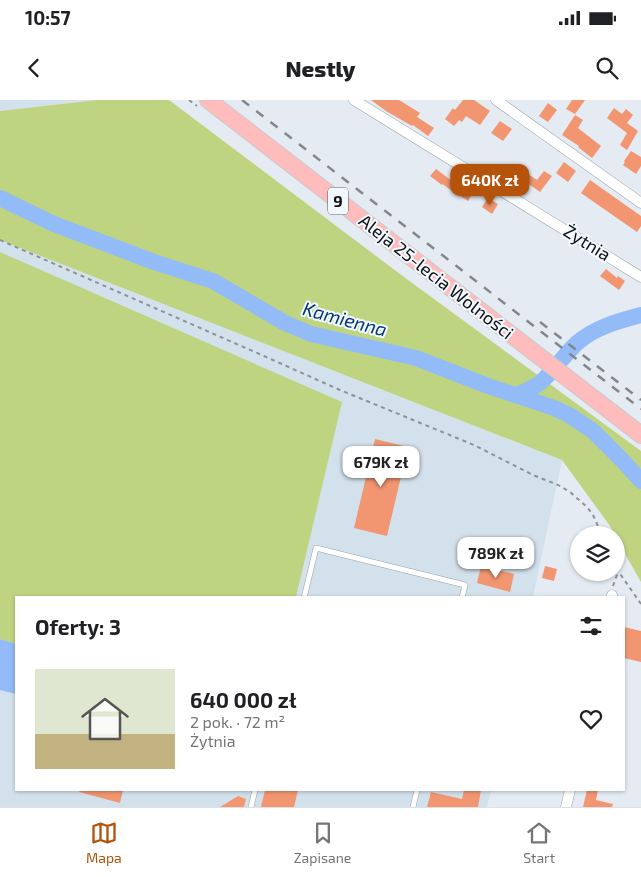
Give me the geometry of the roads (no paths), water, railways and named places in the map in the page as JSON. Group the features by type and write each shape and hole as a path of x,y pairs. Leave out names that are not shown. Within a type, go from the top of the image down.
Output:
{"main road":[{"name":"Aleja 25-lecia Wolności","path":"208,100 641,435"}],"street":[{"name":"Żytnia","path":"354,100 641,277"},
{"path":"496,100 641,203"},
{"path":"566,807 570,791"}],"lane":[{"path":"304,596 316,548 465,585 462,596"},
{"path":"251,807 255,791"},
{"path":"413,807 417,791"}],"water":[{"path":"0,639 15,644 15,694 0,690"}],"waterway":[{"name":"Kamienna","path":"0,198 54,224 154,262 213,281 285,323 311,334 416,358 488,386 554,408 569,415 593,431 641,481"},
{"path":"516,395 540,383 584,337 608,325 641,315"}],"railway":[{"path":"242,100 641,409"},
{"path":"540,322 641,400"}]}
